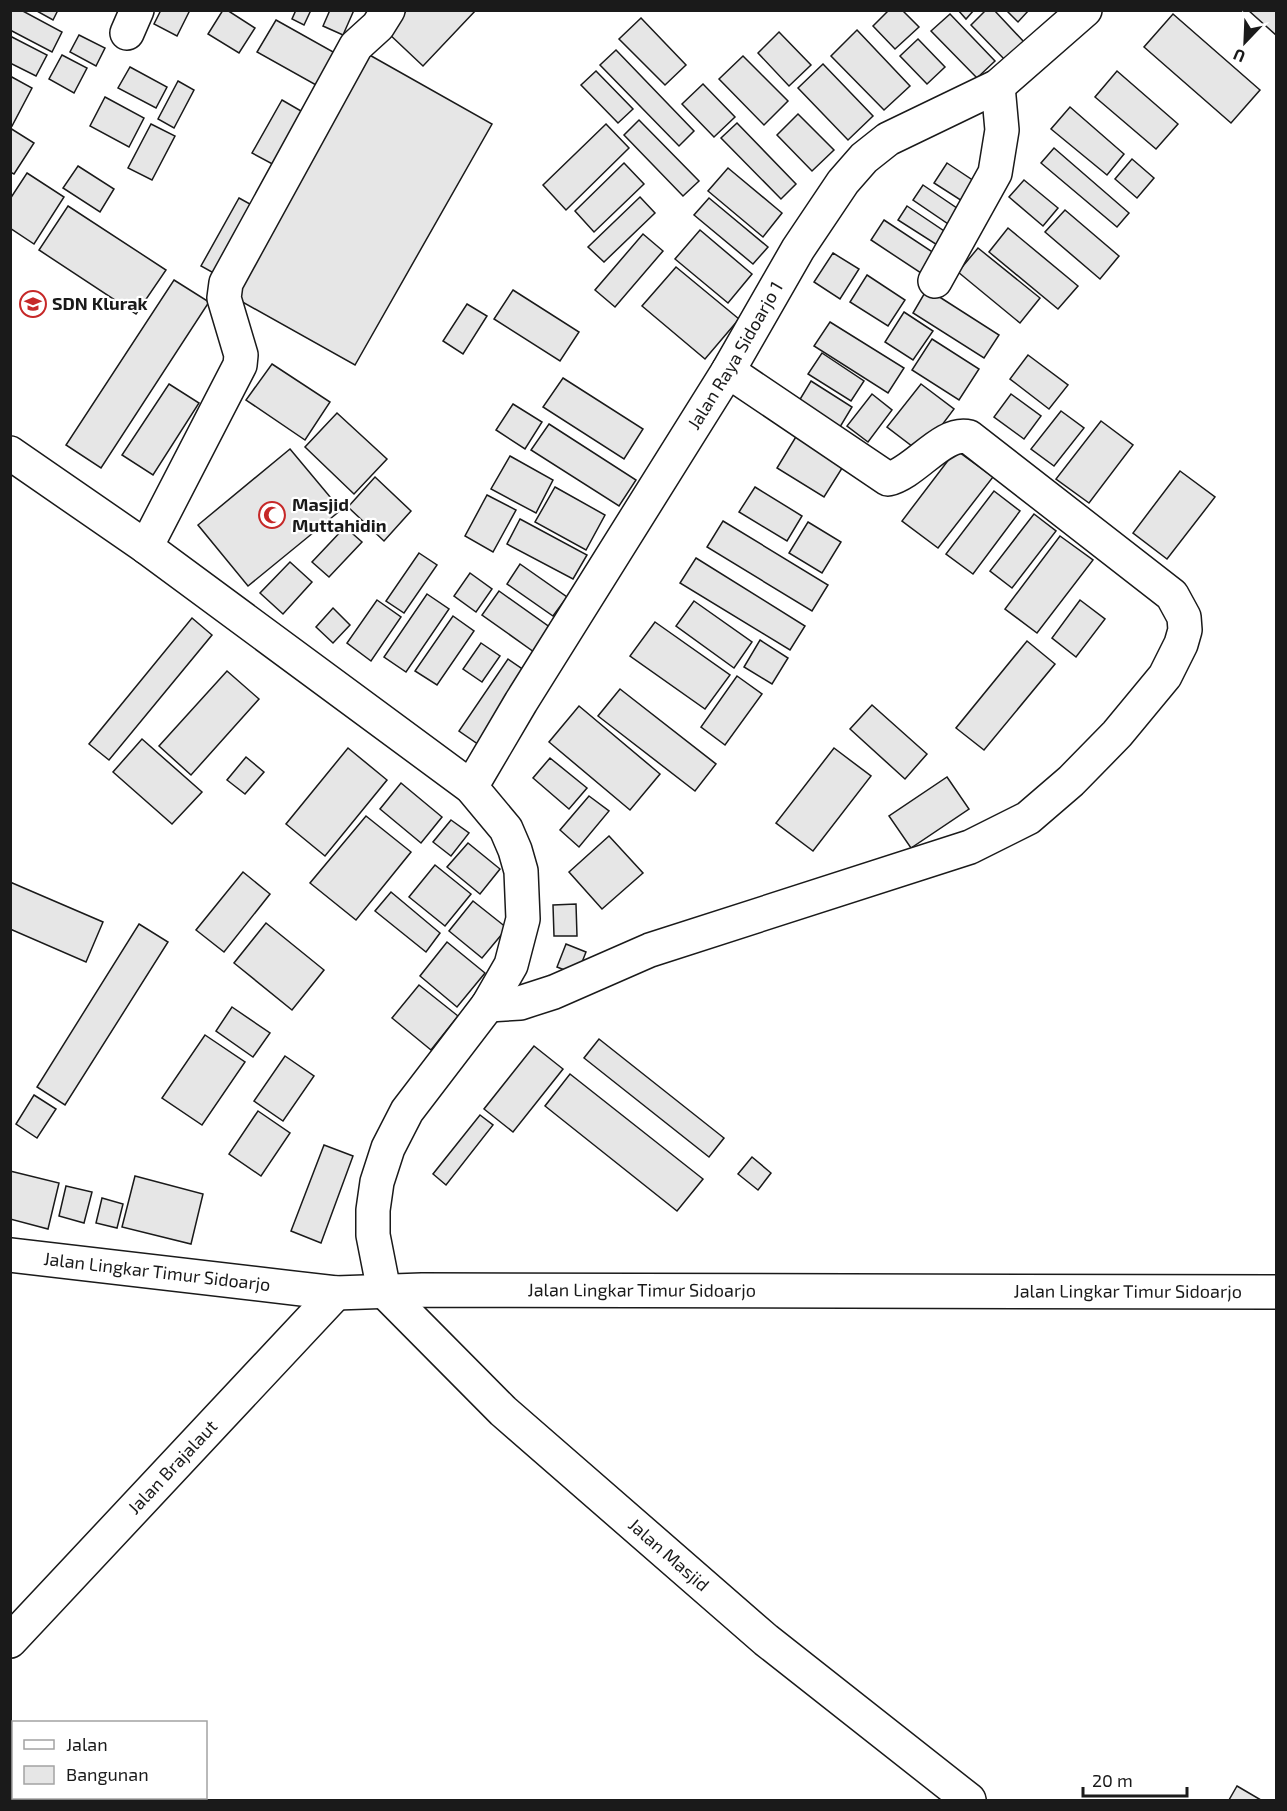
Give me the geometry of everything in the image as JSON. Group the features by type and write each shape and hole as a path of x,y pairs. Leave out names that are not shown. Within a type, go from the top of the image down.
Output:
{"street":[{"path":"146,547 240,365 241,355 224,298 226,283 356,46 378,26 388,10"},
{"name":"Jalan Raya Sidoarjo 1","path":"471,787 521,702 728,371 798,249 843,182 864,158 888,139 998,86 1086,10"},
{"path":"935,281 995,173 1002,130 998,86"},
{"path":"488,1005 520,1003 554,992 650,950 970,847 1028,818 1071,782 1117,734 1165,676 1181,644 1184,617 1172,595 969,437 953,437 909,470 888,479 728,371"},
{"path":"10,453 146,547 471,787 506,829 515,850 523,893 523,919 519,940 511,965 488,1005 407,1111 388,1148 377,1182 373,1210 373,1234 384,1291"},
{"name":"Jalan Lingkar Timur Sidoarjo","path":"10,1255 336,1293 384,1291 1276,1292"},
{"name":"Jalan Masjid","path":"384,1291 511,1419 766,1640 969,1800"},
{"name":"Jalan Brajalaut","path":"10,1641 336,1293"}],"building":[{"path":"10,10 21,10 62,32 52,52 10,30"},
{"path":"35,10 58,10 53,20"},
{"path":"161,10 190,10 177,36 154,24"},
{"path":"223,10 227,10 255,28 239,53 208,34"},
{"path":"296,10 311,10 304,25 292,19"},
{"path":"330,10 354,10 343,35 323,26"},
{"path":"407,10 476,10 423,66 387,32"},
{"path":"889,10 902,10 919,27 895,49 873,26"},
{"path":"958,10 974,10 966,19"},
{"path":"986,10 994,10 1024,42 1005,60 971,25"},
{"path":"1006,10 1029,10 1018,22"},
{"path":"1248,10 1276,10 1276,35"},
{"path":"950,14 995,61 977,78 931,31"},
{"path":"1173,14 1260,90 1231,123 1144,47"},
{"path":"641,18 686,65 665,85 619,39"},
{"path":"276,20 335,53 316,85 257,52"},
{"path":"857,30 910,86 884,110 831,56"},
{"path":"779,32 811,65 789,86 758,53"},
{"path":"79,35 105,48 96,66 70,52"},
{"path":"10,36 47,55 36,76 10,63"},
{"path":"918,39 945,67 927,84 900,56"},
{"path":"616,50 694,131 679,146 600,65"},
{"path":"366,53 492,124 355,365 230,295"},
{"path":"62,55 87,68 74,93 49,79"},
{"path":"743,56 788,101 764,125 719,79"},
{"path":"823,64 873,116 848,140 798,88"},
{"path":"130,67 167,87 156,108 118,88"},
{"path":"596,71 633,109 618,123 581,85"},
{"path":"1117,71 1178,124 1156,149 1095,97"},
{"path":"10,76 32,88 12,126 10,125"},
{"path":"178,81 194,90 174,128 158,119"},
{"path":"703,84 735,117 714,137 682,104"},
{"path":"105,97 144,118 129,147 90,126"},
{"path":"282,100 308,115 278,167 252,153"},
{"path":"1070,107 1124,154 1107,175 1051,129"},
{"path":"798,114 834,150 812,171 777,135"},
{"path":"639,120 699,181 683,196 624,135"},
{"path":"737,123 796,184 781,199 721,138"},
{"path":"151,124 175,136 152,180 128,168"},
{"path":"606,124 629,148 566,210 543,185"},
{"path":"10,128 34,143 14,174 10,172"},
{"path":"1054,148 1129,213 1117,227 1041,163"},
{"path":"1132,159 1154,178 1137,198 1115,179"},
{"path":"624,163 644,184 594,232 575,211"},
{"path":"947,163 986,189 973,208 934,183"},
{"path":"78,166 114,189 100,212 63,188"},
{"path":"728,168 782,213 763,237 708,191"},
{"path":"27,173 64,197 34,244 10,228 10,199"},
{"path":"1024,180 1058,208 1043,226 1009,197"},
{"path":"923,185 970,217 960,232 913,200"},
{"path":"640,197 655,213 604,262 588,247"},
{"path":"239,198 257,208 219,276 201,266"},
{"path":"709,198 768,247 753,264 694,215"},
{"path":"68,206 166,270 136,314 39,250"},
{"path":"907,206 953,237 945,250 898,220"},
{"path":"1065,210 1119,256 1100,279 1045,232"},
{"path":"884,220 943,259 930,279 871,240"},
{"path":"1008,228 1078,286 1058,309 989,252"},
{"path":"700,230 752,274 728,303 675,259"},
{"path":"643,234 663,251 615,307 595,290"},
{"path":"978,248 1040,298 1020,323 958,272"},
{"path":"833,253 859,269 840,299 814,282"},
{"path":"676,267 739,319 705,359 642,306"},
{"path":"867,275 905,300 888,326 850,302"},
{"path":"174,280 209,302 101,468 66,445"},
{"path":"927,289 999,335 984,358 913,313"},
{"path":"513,290 579,332 560,361 494,319"},
{"path":"467,304 487,316 463,354 443,341"},
{"path":"904,312 933,331 913,360 885,342"},
{"path":"830,322 904,368 888,393 814,346"},
{"path":"932,339 979,369 959,400 912,370"},
{"path":"822,353 864,381 851,401 808,374"},
{"path":"1028,355 1068,385 1049,409 1010,379"},
{"path":"272,364 330,402 305,440 246,400"},
{"path":"563,378 643,429 624,459 543,407"},
{"path":"811,381 852,407 840,427 799,401"},
{"path":"169,384 199,403 153,475 122,455"},
{"path":"921,384 954,409 921,453 887,427"},
{"path":"872,394 892,410 868,442 847,426"},
{"path":"1011,394 1041,416 1024,439 994,417"},
{"path":"513,404 542,422 525,449 496,430"},
{"path":"1061,411 1084,428 1054,466 1031,449"},
{"path":"337,413 387,459 354,494 305,447"},
{"path":"1101,421 1133,445 1089,503 1056,479"},
{"path":"549,424 636,480 619,506 531,450"},
{"path":"797,435 844,465 824,497 777,468"},
{"path":"290,449 341,510 248,586 198,525"},
{"path":"956,450 993,477 938,548 902,521"},
{"path":"510,456 553,480 536,513 491,489"},
{"path":"1180,471 1215,497 1167,559 1133,533"},
{"path":"375,477 411,511 384,541 348,507"},
{"path":"555,487 605,515 586,550 535,522"},
{"path":"755,487 802,516 787,541 739,512"},
{"path":"994,491 1020,511 973,574 946,554"},
{"path":"487,495 516,510 493,552 465,536"},
{"path":"1034,514 1056,531 1012,588 990,571"},
{"path":"520,519 587,555 573,579 507,544"},
{"path":"723,521 828,585 812,611 707,547"},
{"path":"808,522 841,542 822,573 789,553"},
{"path":"345,527 362,542 329,577 312,562"},
{"path":"1060,536 1093,560 1037,633 1005,609"},
{"path":"419,553 437,565 404,613 386,601"},
{"path":"696,558 805,626 790,650 680,583"},
{"path":"290,562 312,582 283,614 260,593"},
{"path":"520,564 567,597 553,616 507,584"},
{"path":"470,573 492,589 476,612 454,596"},
{"path":"499,591 551,628 534,652 482,615"},
{"path":"427,594 449,609 406,672 384,657"},
{"path":"377,600 401,617 371,661 347,643"},
{"path":"1080,600 1105,619 1076,657 1052,638"},
{"path":"694,601 752,642 734,668 676,626"},
{"path":"333,608 350,625 333,643 316,627"},
{"path":"453,616 474,631 437,685 415,671"},
{"path":"192,618 212,635 109,760 89,744"},
{"path":"655,622 730,675 705,709 630,656"},
{"path":"760,640 788,658 772,684 744,667"},
{"path":"1027,641 1055,664 984,750 956,728"},
{"path":"481,643 500,656 482,682 463,669"},
{"path":"508,659 534,677 485,749 459,731"},
{"path":"227,671 259,699 191,775 159,746"},
{"path":"737,676 762,694 725,745 701,727"},
{"path":"620,689 716,764 695,791 598,716"},
{"path":"872,705 927,754 905,779 850,729"},
{"path":"579,706 660,774 630,810 549,742"},
{"path":"142,739 202,792 172,824 113,772"},
{"path":"348,748 387,780 325,856 286,824"},
{"path":"834,748 871,776 813,851 776,823"},
{"path":"246,757 264,772 245,794 227,780"},
{"path":"550,758 587,788 569,809 533,778"},
{"path":"947,777 969,809 911,848 889,816"},
{"path":"401,783 442,817 421,843 380,809"},
{"path":"589,796 609,811 579,847 560,830"},
{"path":"366,816 411,852 356,920 310,883"},
{"path":"451,820 469,833 451,856 433,842"},
{"path":"609,836 643,873 602,909 569,872"},
{"path":"468,843 500,869 480,894 447,867"},
{"path":"435,865 471,894 445,926 409,897"},
{"path":"243,872 270,894 224,952 196,930"},
{"path":"10,882 103,922 86,962 10,929"},
{"path":"391,892 440,933 426,952 375,911"},
{"path":"473,901 507,928 482,958 449,931"},
{"path":"576,904 577,936 554,936 553,905"},
{"path":"266,923 324,970 292,1010 234,963"},
{"path":"139,924 168,942 65,1105 37,1087"},
{"path":"447,942 485,973 457,1007 420,976"},
{"path":"566,944 586,952 577,975 557,967"},
{"path":"419,985 458,1016 431,1050 392,1018"},
{"path":"232,1007 270,1033 253,1057 216,1031"},
{"path":"205,1035 245,1062 202,1125 162,1098"},
{"path":"599,1039 724,1138 709,1157 584,1058"},
{"path":"534,1046 563,1069 513,1132 484,1109"},
{"path":"285,1056 314,1076 283,1121 254,1101"},
{"path":"570,1074 703,1179 677,1211 545,1106"},
{"path":"34,1095 56,1109 37,1138 16,1124"},
{"path":"258,1111 290,1133 261,1176 229,1154"},
{"path":"480,1115 493,1125 446,1185 433,1174"},
{"path":"324,1145 353,1156 321,1243 291,1231"},
{"path":"752,1157 771,1173 758,1190 738,1174"},
{"path":"10,1171 59,1183 48,1229 10,1219"},
{"path":"135,1176 203,1194 191,1244 122,1227"},
{"path":"66,1186 92,1192 84,1223 59,1216"},
{"path":"102,1198 123,1204 117,1228 96,1223"},
{"path":"1237,1786 1261,1800 1229,1800"}],"place":[{"name":"SDN Klurak","path":"33,304"},
{"name":"Masjid Muttahidin","path":"272,515"}]}
